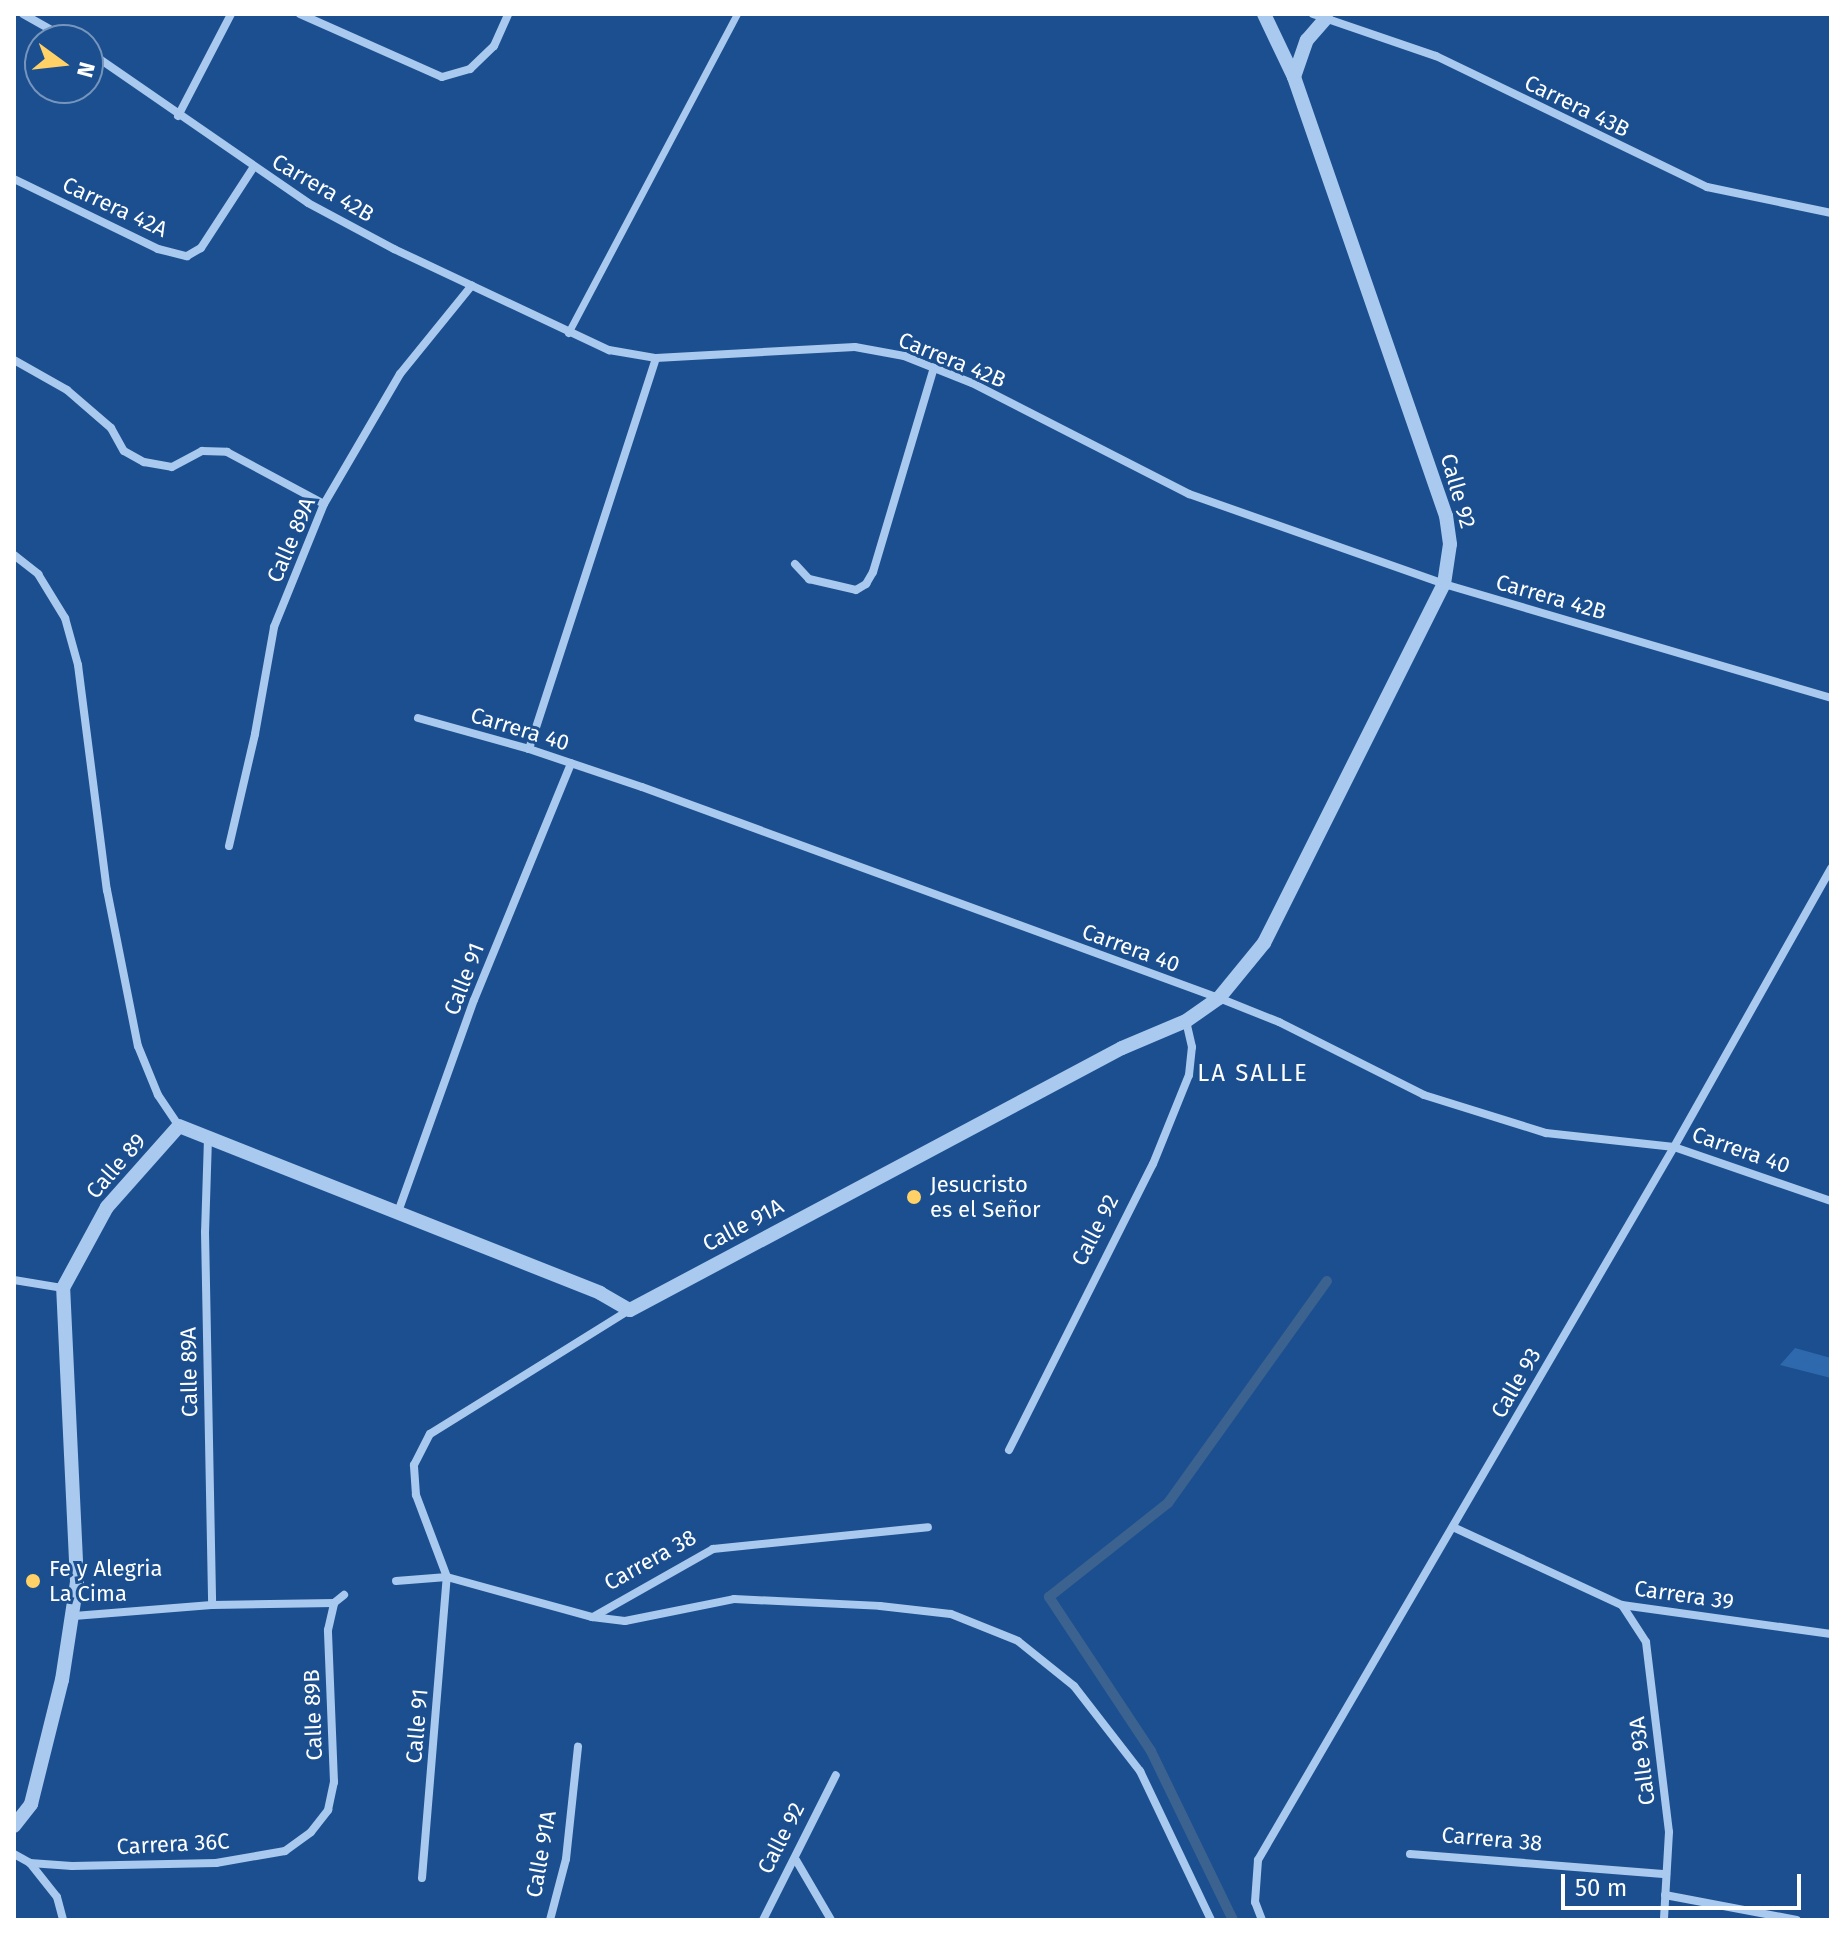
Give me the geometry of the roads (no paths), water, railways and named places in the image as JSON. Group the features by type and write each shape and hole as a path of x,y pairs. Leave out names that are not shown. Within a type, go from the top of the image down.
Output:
{"street":[{"path":"23,14 41,24"},
{"path":"178,116 231,14"},
{"path":"300,14 442,77 470,69 494,46 508,14"},
{"path":"568,333 737,14"},
{"name":"Calle 92","path":"1219,998 1264,943 1444,584 1450,544 1446,516 1294,77 1264,14"},
{"path":"1294,77 1307,40 1320,16"},
{"name":"Carrera 43B","path":"1320,16 1436,56 1707,187 1831,213"},
{"name":"Carrera 42B","path":"104,61 253,168 394,249 609,350 656,358 855,347 904,356 972,383 1189,494 1444,584 1831,698"},
{"name":"Carrera 42A","path":"14,179 158,249 187,256 201,248 253,168"},
{"name":"Calle 89A","path":"229,846 255,734 274,627 324,504 400,374 472,285"},
{"path":"529,749 656,358"},
{"path":"14,360 67,390 111,428 124,451 144,462 172,467 202,451 227,452 324,504"},
{"path":"795,564 800,574 809,579 856,590 866,584 873,572 934,368"},
{"path":"14,555 38,574 65,618 78,665 107,890 138,1046 158,1095 179,1126 600,1293 630,1310"},
{"name":"Carrera 40","path":"418,718 571,763 1219,998 1279,1022 1424,1095 1546,1133 1674,1147 1831,1201"},
{"name":"Calle 91","path":"398,1212 474,1000 571,763"},
{"name":"Calle 93","path":"1262,1920 1255,1902 1258,1860 1674,1147 1831,868"},
{"name":"Calle 91A","path":"447,1577 416,1495 414,1465 430,1434 630,1310 1122,1048 1186,1021 1219,998"},
{"name":"Calle 92","path":"1009,1450 1153,1164 1189,1075 1192,1047 1186,1021"},
{"name":"Calle 89","path":"63,1288 107,1207 179,1126"},
{"name":"Calle 89A","path":"208,1138 205,1232 212,1605"},
{"path":"14,1280 63,1288 77,1582 62,1680 31,1804 14,1826"},
{"name":"Carrera 38","path":"447,1577 592,1617 713,1549 928,1527"},
{"name":"Carrera 39","path":"1453,1527 1622,1605 1831,1634"},
{"path":"396,1581 447,1577"},
{"name":"Calle 91","path":"422,1878 447,1577"},
{"path":"74,1616 212,1605 334,1603 344,1595"},
{"path":"592,1617 625,1621 734,1599 880,1606 951,1614 1018,1641 1074,1686 1140,1771 1211,1920"},
{"name":"Calle 89B","path":"311,1832 328,1810 334,1782 328,1630 334,1603"},
{"name":"Calle 93A","path":"1622,1605 1646,1642 1669,1832 1664,1920"},
{"name":"Calle 91A","path":"550,1920 566,1859 578,1747"},
{"name":"Calle 92","path":"763,1920 796,1860 836,1775"},
{"name":"Carrera 36C","path":"30,1863 72,1866 216,1863 285,1851 311,1832"},
{"path":"14,1854 30,1863 57,1897 63,1920"},
{"name":"Carrera 38","path":"1410,1854 1666,1874"},
{"path":"796,1860 831,1920"},
{"path":"1665,1895 1797,1920"}],"waterway":[{"path":"1233,1920 1151,1751 1049,1597 1168,1503 1327,1281"}],"place":[{"name":"Jesucristo es el Señor","path":"914,1197"},
{"name":"Fe y Alegria La Cima","path":"33,1581"}],"district":[{"name":"LA SALLE","path":"1253,1074"}]}
